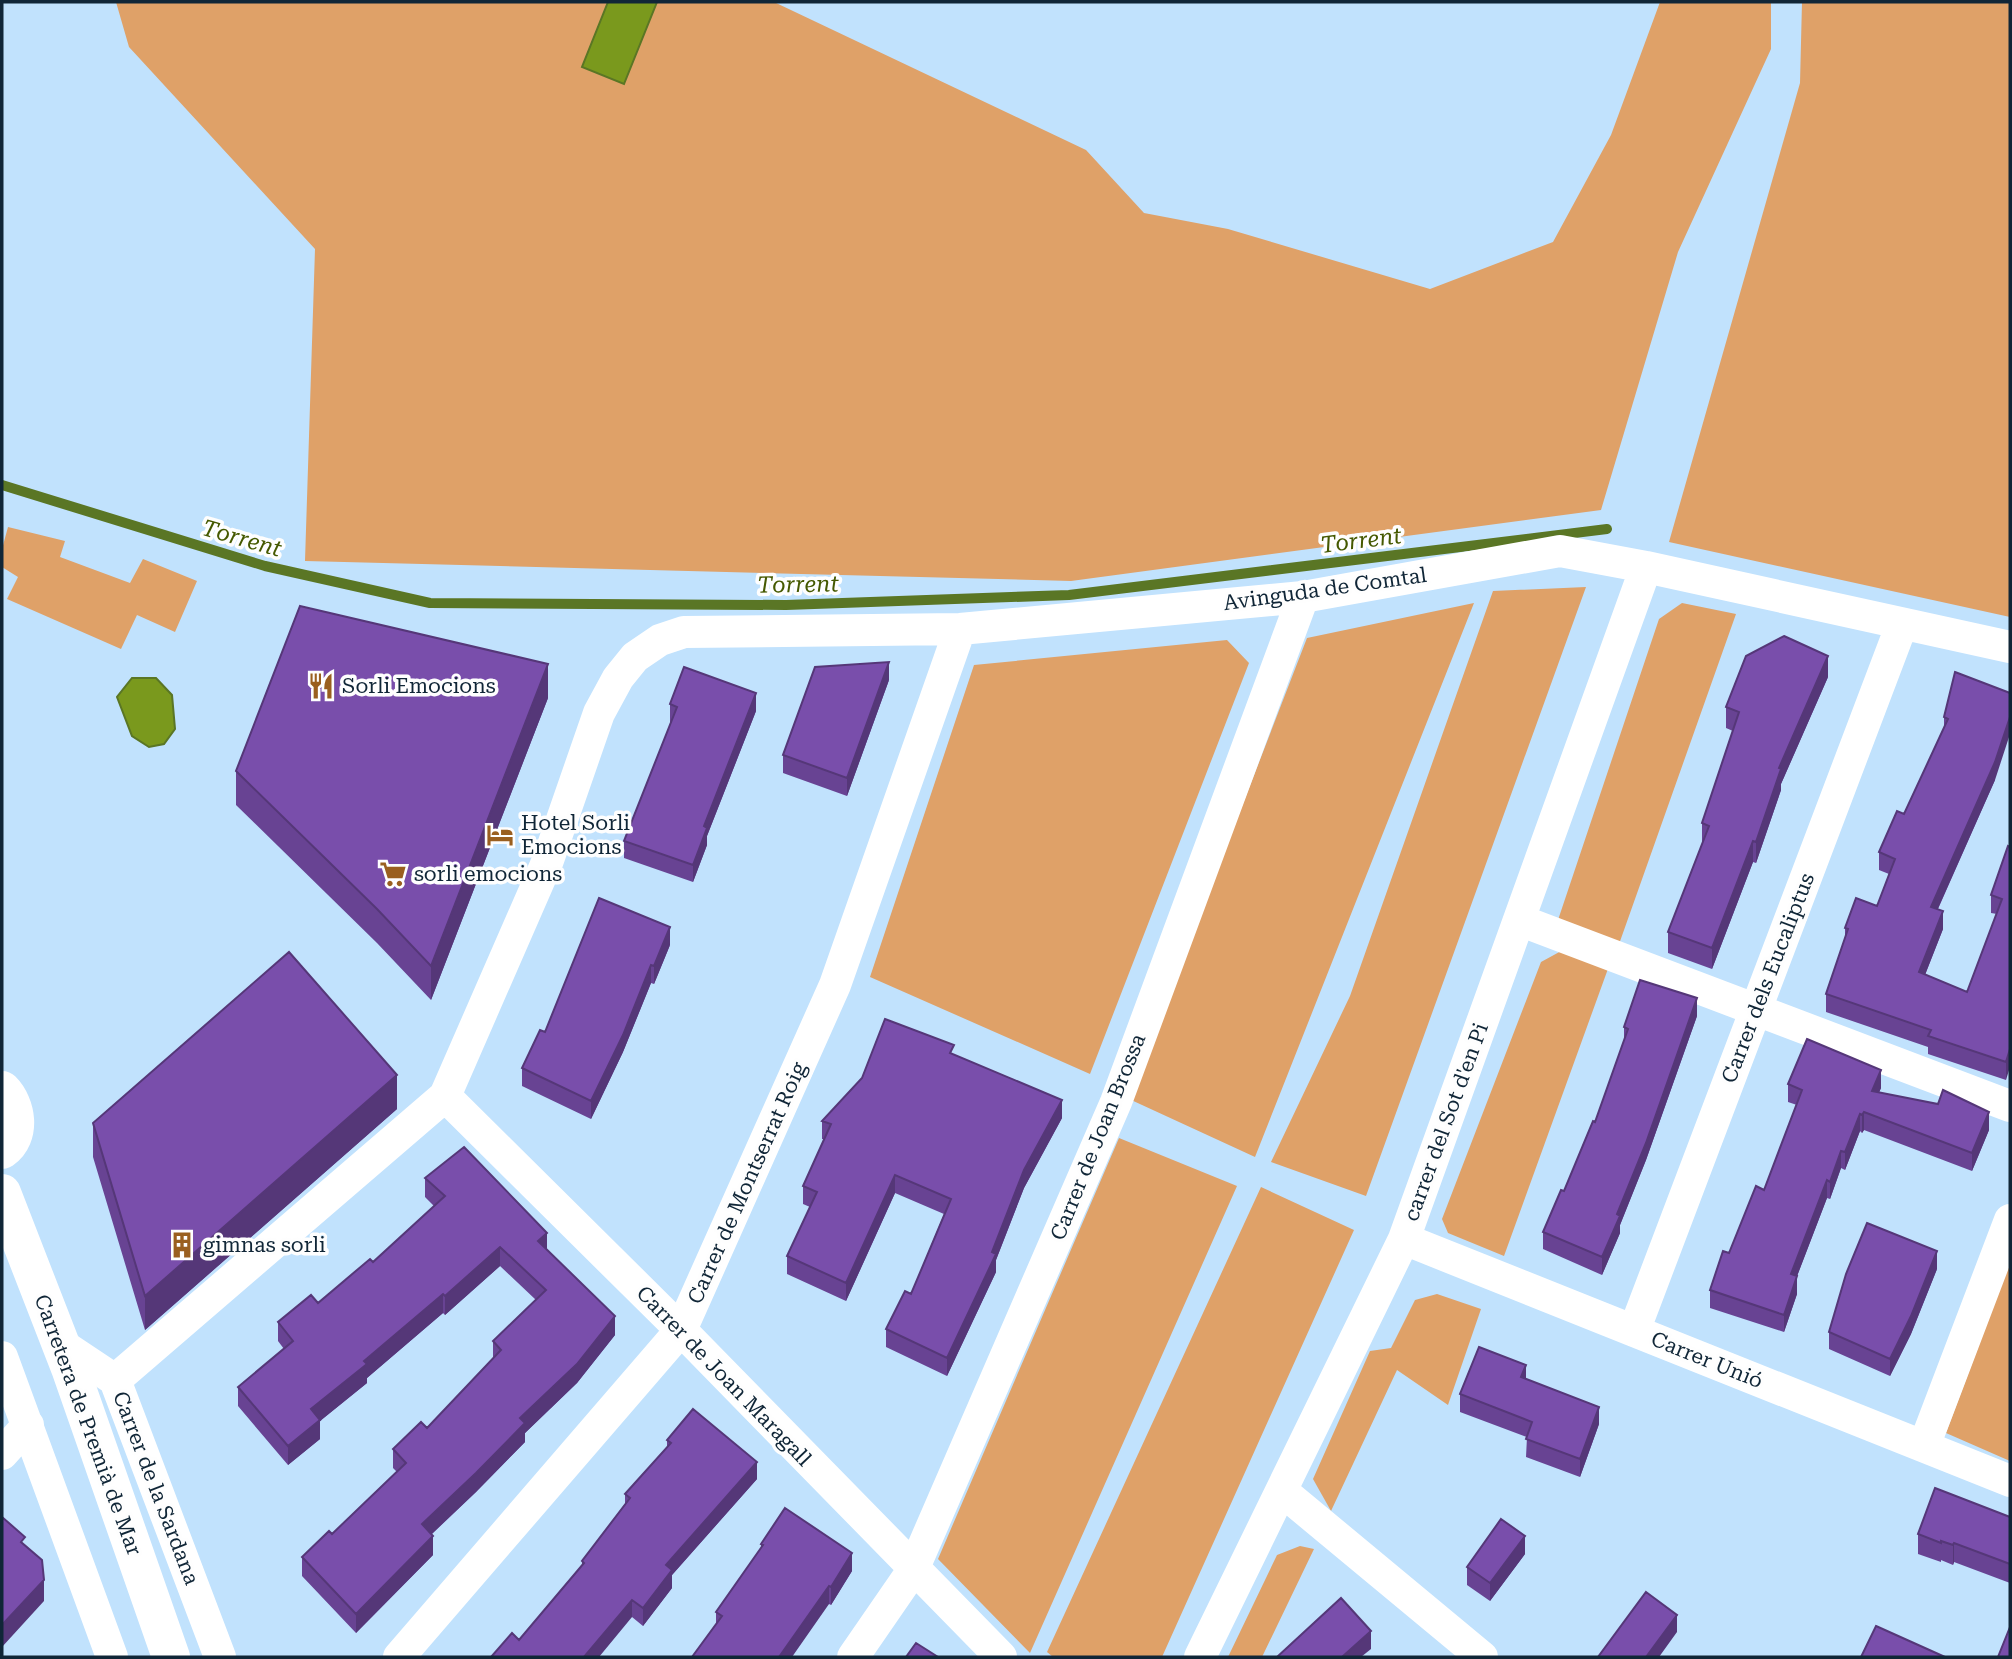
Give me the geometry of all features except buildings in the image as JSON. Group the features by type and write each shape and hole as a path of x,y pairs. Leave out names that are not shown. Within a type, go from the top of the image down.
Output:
{"street":[{"name":"Avinguda de Comtal","path":"445,1096 548,860 599,713 618,678 635,657 660,640 684,632 961,629 1303,597 1560,551 1646,567 2010,647"},
{"name":"carrer del Sot d'en Pi","path":"1200,1657 1404,1239 1646,567"},
{"name":"Carrer de Joan Brossa","path":"853,1657 913,1570 1116,1102 1303,597"},
{"name":"Carrer dels Eucaliptus","path":"1634,1331 1902,624"},
{"name":"Carrer de Montserrat Roig","path":"399,1657 681,1330 835,985 961,629"},
{"path":"1519,920 2010,1106"},
{"path":"2,1090 13,1105 15,1127 2,1150"},
{"path":"115,1380 445,1096"},
{"name":"Carrer de Joan Maragall","path":"445,1096 681,1330 1001,1657"},
{"name":"Carretera de Premià de Mar","path":"2,1193 61,1344 172,1657"},
{"path":"1924,1446 2010,1220"},
{"name":"Carrer Unió","path":"1404,1239 2010,1481"},
{"name":"Carrer de la Sardana","path":"61,1344 115,1380 220,1657"},
{"path":"2,1357 112,1657"},
{"path":"2,1454 28,1424"},
{"path":"1282,1492 1482,1657"}],"shaded area":[{"path":"116,2 774,2 1086,150 1144,213 1228,229 1430,289 1553,242 1611,135 1660,2 1771,2 1771,49 1678,252 1601,510 1071,581 305,561 315,249 129,47"},
{"path":"608,2 657,2 624,84 582,67"},
{"path":"1802,2 2010,2 2010,617 1669,542 1800,83"},
{"path":"8,527 65,541 60,557 130,583 143,559 197,581 175,632 137,615 121,649 7,599 18,577 2,567 2,549"},
{"path":"1586,587 1366,1196 1271,1162 1350,996 1493,591"},
{"path":"1474,603 1255,1157 1129,1099 1307,638"},
{"path":"1682,603 1736,614 1618,947 1557,923 1659,619"},
{"path":"1227,640 1249,663 1090,1074 870,977 974,665"},
{"path":"132,678 156,678 172,695 175,729 164,744 149,747 132,736 117,697"},
{"path":"1563,950 1609,966 1504,1256 1448,1233 1442,1219 1541,962"},
{"path":"1119,1138 1237,1186 1030,1653 938,1559"},
{"path":"1261,1187 1354,1230 1162,1657 1053,1657 1047,1652"},
{"path":"2010,1262 2010,1461 1946,1433"},
{"path":"1437,1294 1481,1309 1448,1405 1397,1370 1331,1511 1313,1479 1370,1351 1391,1348 1415,1300"},
{"path":"1300,1546 1314,1549 1262,1657 1228,1657 1277,1555"}],"waterway":[{"name":"Torrent","path":"2,485 265,566 430,603 786,605 1069,595 1607,529"}],"place":[{"name":"Sorli Emocions","path":"321,686"},
{"name":"Hotel Sorli Emocions","path":"500,835"},
{"name":"sorli emocions","path":"393,874"},
{"name":"gimnas sorli","path":"182,1245"}]}
